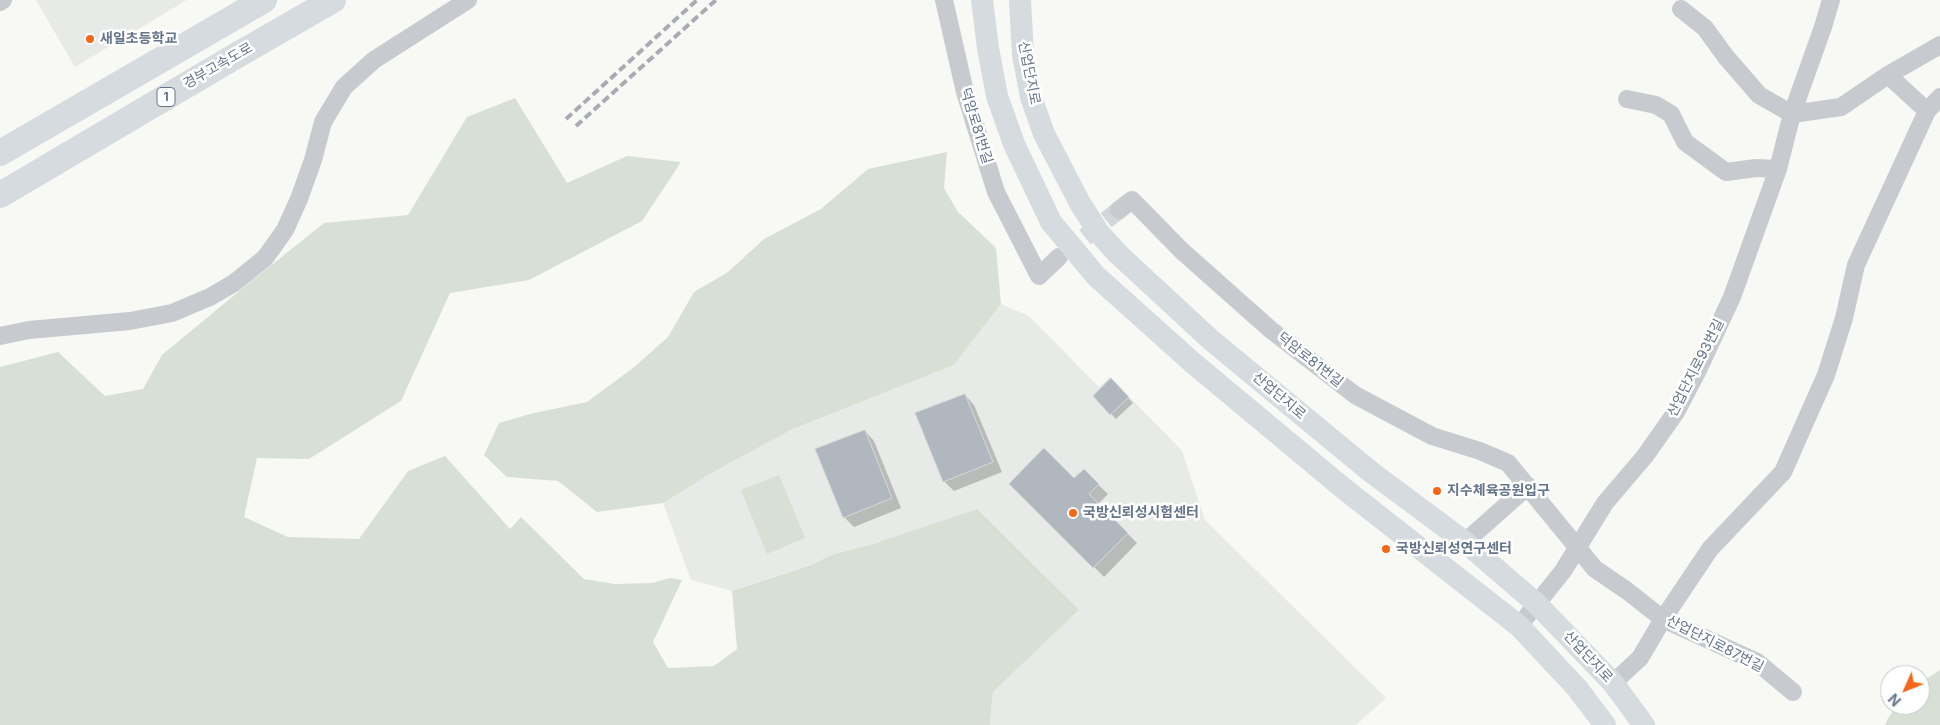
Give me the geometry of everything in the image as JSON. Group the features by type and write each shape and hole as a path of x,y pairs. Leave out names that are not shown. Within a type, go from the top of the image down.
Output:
{"highway":[{"path":"215,27 251,0"},
{"path":"0,153 264,0"},
{"name":"경부고속도로","path":"0,195 234,56 334,0"}],"main road":[{"path":"982,0 997,96 1014,144 1051,222 1096,276 1193,363 1343,488 1520,626 1577,688 1605,725"},
{"name":"산업단지로","path":"1020,0 1023,55 1031,97 1044,134 1081,205 1099,233 1118,254 1211,340 1371,472 1465,542 1538,604 1613,683 1644,725"}],"street":[{"path":"0,336 29,330 130,321 172,313 210,297 234,283 265,258 285,230 310,168 322,122 344,87 374,60 468,0"},
{"name":"덕암로81번길","path":"944,0 965,92 996,192 1039,276 1059,258"},
{"name":"산업단지로93번길","path":"1520,626 1563,571 1605,503 1645,456 1676,412 1698,370 1732,297 1778,169 1792,114 1831,0"},
{"path":"1680,9 1704,28 1759,95 1792,114 1840,107 1888,75 1940,45"},
{"path":"1888,75 1928,111"},
{"path":"1613,683 1640,658 1663,619 1710,549 1783,472 1826,375 1844,318 1856,265 1928,111 1940,97"},
{"path":"1627,99 1656,104 1671,114 1685,142 1726,172 1756,168 1778,169"},
{"name":"덕암로81번길","path":"1119,210 1132,200 1182,251 1271,330 1355,395 1432,436 1480,451 1508,463 1528,486"},
{"path":"1465,542 1528,486"},
{"name":"산업단지로87번길","path":"1528,486 1578,545 1595,569 1663,619 1757,662 1793,692"}],"shaded area":[{"name":"새일초등학교","path":"36,0 187,0 75,67"},
{"path":"515,98 567,183 627,156 681,162 642,221 529,280 450,293 401,401 309,459 257,458 244,517 288,537 359,539 408,471 445,456 510,529 521,517 584,579 615,584 652,583 670,578 682,580 653,642 668,668 714,666 737,649 732,591 811,565 831,555 876,543 977,509 1079,610 993,692 990,725 0,725 0,367 58,352 105,396 143,389 162,355 324,223 408,215 467,117"},
{"path":"947,152 944,188 958,212 996,248 1001,304 954,365 793,429 717,470 663,503 597,512 558,481 507,477 484,455 499,423 534,413 587,402 633,368 668,337 694,292 728,272 764,239 821,209 868,169"},
{"path":"1001,304 1029,316 1099,387 1110,377 1162,430 1182,451 1205,520 1386,698 1356,725 990,725 993,692 1079,610 901,536 831,555 811,565 732,591 691,580 663,503 717,470 793,429 954,365"},
{"path":"779,475 805,538 767,554 741,490"},
{"path":"1940,670 1940,725 1885,725 1890,715 1930,715 1930,676"}],"building":[{"path":"1111,378 1129,397 1110,415 1093,396"},
{"path":"965,394 993,462 943,482 915,413"},
{"path":"865,430 892,498 843,518 815,449"},
{"name":"국방신뢰성시험센터","path":"1044,448 1074,478 1084,469 1099,484 1089,494 1128,533 1093,568 1009,484"}],"tunnel":[{"path":"1064,254 1119,210"}],"railway":[{"path":"566,119 697,0"},
{"path":"576,126 716,0"}],"place":[{"name":"새일초등학교","path":"90,39"},
{"name":"지수체육공원입구","path":"1437,491"},
{"name":"국방신뢰성시험센터","path":"1073,513"},
{"name":"국방신뢰성연구센터","path":"1386,549"}]}
